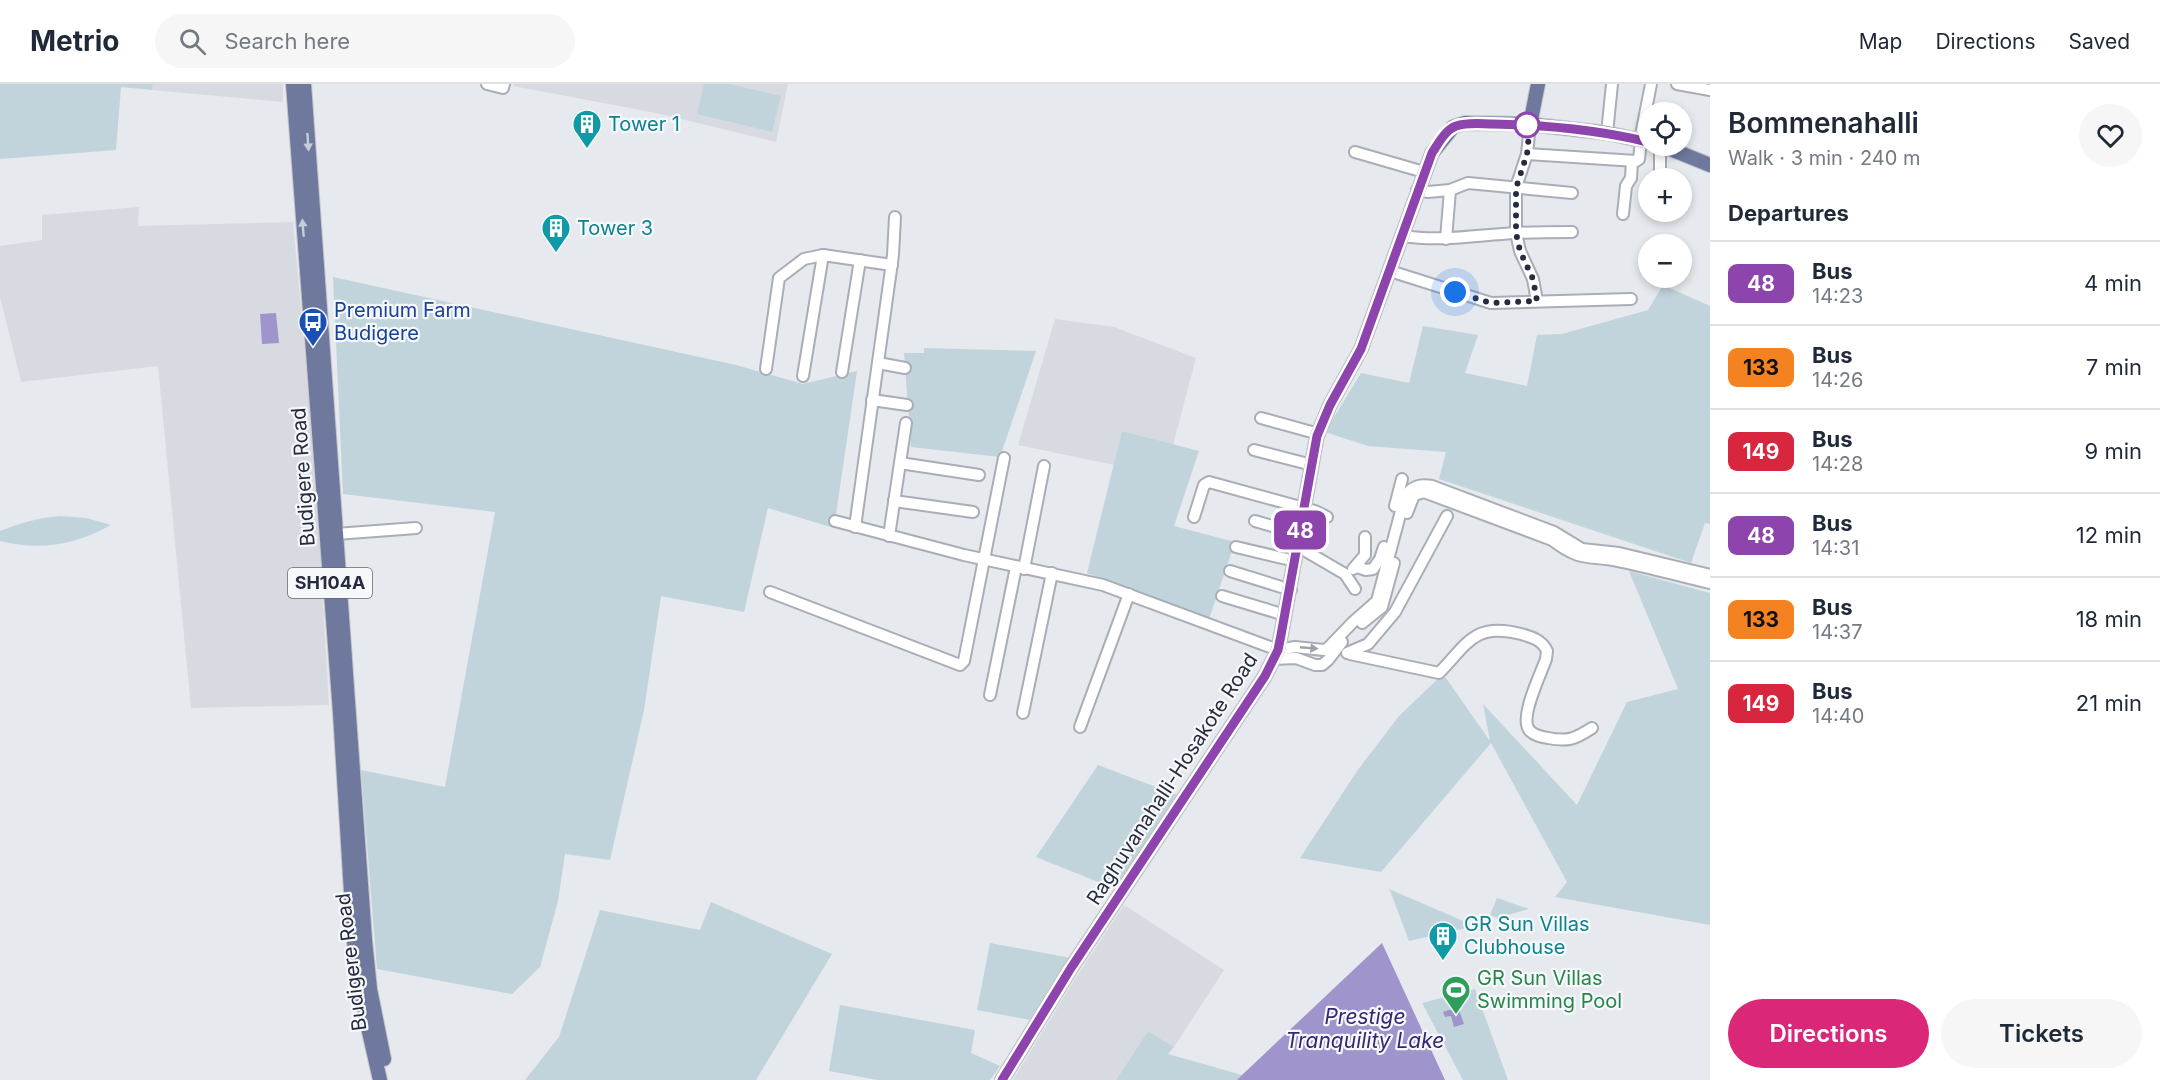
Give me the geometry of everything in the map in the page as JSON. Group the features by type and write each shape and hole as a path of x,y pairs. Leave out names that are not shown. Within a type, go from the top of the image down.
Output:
{"main road":[{"name":"Budigere Road","path":"292,84 329,504 336,534 366,950 370,989 389,1080"},
{"name":"Budigere Road","path":"304,84 357,972 380,1080"},
{"path":"1530,125 1538,84"},
{"name":"Raghuvanahalli-Hosakote Road","path":"1002,1080 1071,968 1265,676 1275,655 1290,590 1319,434 1330,405 1361,349 1432,153 1445,134 1453,127 1465,123 1530,125 1607,133 1638,140"},
{"path":"1687,156 1710,165"}],"street":[{"path":"487,84 503,88 504,84"},
{"path":"1607,133 1612,84"},
{"path":"1648,102 1651,84"},
{"path":"1677,84 1710,90"},
{"path":"1530,125 1527,154 1516,188 1516,233 1520,251 1533,279 1537,301"},
{"path":"1355,152 1424,172"},
{"path":"1527,154 1632,161 1639,159 1640,156"},
{"path":"1623,214 1626,186 1631,178 1632,161"},
{"path":"1417,190 1428,192 1450,190 1468,183 1572,193"},
{"path":"1446,239 1450,190"},
{"path":"855,526 891,265 895,217"},
{"path":"1403,236 1446,239 1516,233 1572,232"},
{"path":"766,369 779,278 804,259 823,255 891,265"},
{"path":"802,376 823,255"},
{"path":"842,372 860,260"},
{"path":"1390,271 1491,303 1631,299"},
{"path":"878,363 905,368"},
{"path":"872,400 907,405"},
{"path":"1261,418 1319,434"},
{"path":"889,536 906,423"},
{"path":"1254,450 1312,465"},
{"path":"770,592 960,665 964,661 1004,458"},
{"path":"900,463 979,475"},
{"path":"990,695 1044,466"},
{"path":"1357,567 1366,570 1373,569 1380,559 1402,479"},
{"path":"1194,517 1204,485 1208,482 1304,508 1327,517"},
{"path":"835,521 984,560 1103,585 1275,655 1296,658 1315,665 1322,665 1332,649 1382,607 1414,491 1425,492 1553,536 1564,549 1580,557 1615,560 1708,578"},
{"path":"894,501 973,512"},
{"path":"1350,654 1368,644 1395,612 1446,516"},
{"path":"1256,521 1298,540 1345,574 1356,589"},
{"path":"336,534 416,528"},
{"path":"1345,574 1357,567 1365,555 1365,537"},
{"path":"1236,547 1295,561"},
{"path":"1230,571 1290,590"},
{"path":"1023,712 1052,573"},
{"path":"1080,727 1129,594"},
{"path":"1222,596 1285,615"},
{"path":"1275,655 1295,647 1332,649 1439,673 1476,635 1486,630 1504,630 1524,634 1540,640 1547,651 1527,716 1526,725 1530,732 1562,741 1577,738 1592,728"}],"shaded area":[{"path":"0,84 153,84 152,90 121,87 116,150 0,159"},
{"path":"153,84 283,84 283,102 152,90"},
{"path":"514,84 788,84 776,142 656,113 513,86"},
{"path":"704,84 730,84 781,96 772,132 697,114"},
{"path":"139,207 138,226 293,222 314,448 329,705 191,708 158,366 21,382 0,297 0,246 42,240 42,215"},
{"path":"333,277 736,365 803,384 857,371 834,528 768,508 744,612 661,596 644,710 610,860 565,854 558,901 540,967 512,994 377,969 361,770 445,787 495,512 343,494"},
{"path":"1661,288 1670,288 1710,306 1710,524 1705,523 1691,563 1439,479 1446,452 1368,446 1325,432 1361,373 1409,383 1423,326 1478,335 1465,373 1527,386 1537,335 1562,334 1648,310"},
{"path":"1055,319 1114,327 1196,358 1173,445 1122,431 1114,465 1018,445"},
{"path":"924,348 1036,351 1000,457 911,447 904,353 924,353"},
{"path":"1122,431 1199,451 1174,526 1235,542 1209,619 1087,573"},
{"path":"60,516 86,518 111,525 84,537 57,544 29,546 0,541 0,531 29,521"},
{"path":"1629,571 1710,593 1710,925 1555,897 1567,882 1491,743 1381,872 1300,858 1357,771 1399,716 1443,674 1490,741 1483,704 1577,805 1627,702 1678,689"},
{"path":"1098,765 1177,795 1116,889 1036,857"},
{"path":"1389,889 1475,926 1409,941"},
{"path":"1497,898 1529,909 1497,918 1490,915"},
{"path":"711,902 832,954 756,1080 525,1080 559,1037 600,910 700,930"},
{"path":"1124,905 1224,970 1174,1047 1148,1031 1116,1080 1013,1080 1073,982"},
{"path":"990,943 1071,958 1030,1020 977,1010"},
{"path":"1475,989 1508,1080 1463,1080 1422,1003"},
{"path":"840,1005 975,1030 971,1053 1000,1066 990,1080 878,1080 829,1071"},
{"path":"1148,1031 1174,1047 1168,1054 1242,1075 1237,1080 1116,1080"}],"water":[{"path":"276,313 279,343 262,344 260,314"},
{"name":"Prestige Tranquility Lake","path":"1382,943 1445,1080 1237,1080 1242,1075"},
{"name":"GR Sun Villas Swimming Pool","path":"1458,1007 1464,1024 1454,1027 1451,1016 1445,1017 1443,1012"}],"bus line":[{"name":"48","path":"1002,1080 1071,968 1265,676 1278,650 1317,436 1330,405 1361,349 1432,153 1445,134 1453,127 1465,123 1527,124 1607,133 1638,140"}],"place":[{"name":"Tower 1","path":"587,150"},
{"name":"Tower 3","path":"556,254"},
{"name":"Premium Farm Budigere","path":"313,348"},
{"name":"GR Sun Villas Clubhouse","path":"1443,962"},
{"name":"GR Sun Villas Swimming Pool","path":"1456,1016"}],"route":[{"path":"1455,292 1491,303 1537,301 1533,279 1523,260 1516,233 1516,188 1527,154 1530,125 1527,125"}]}
